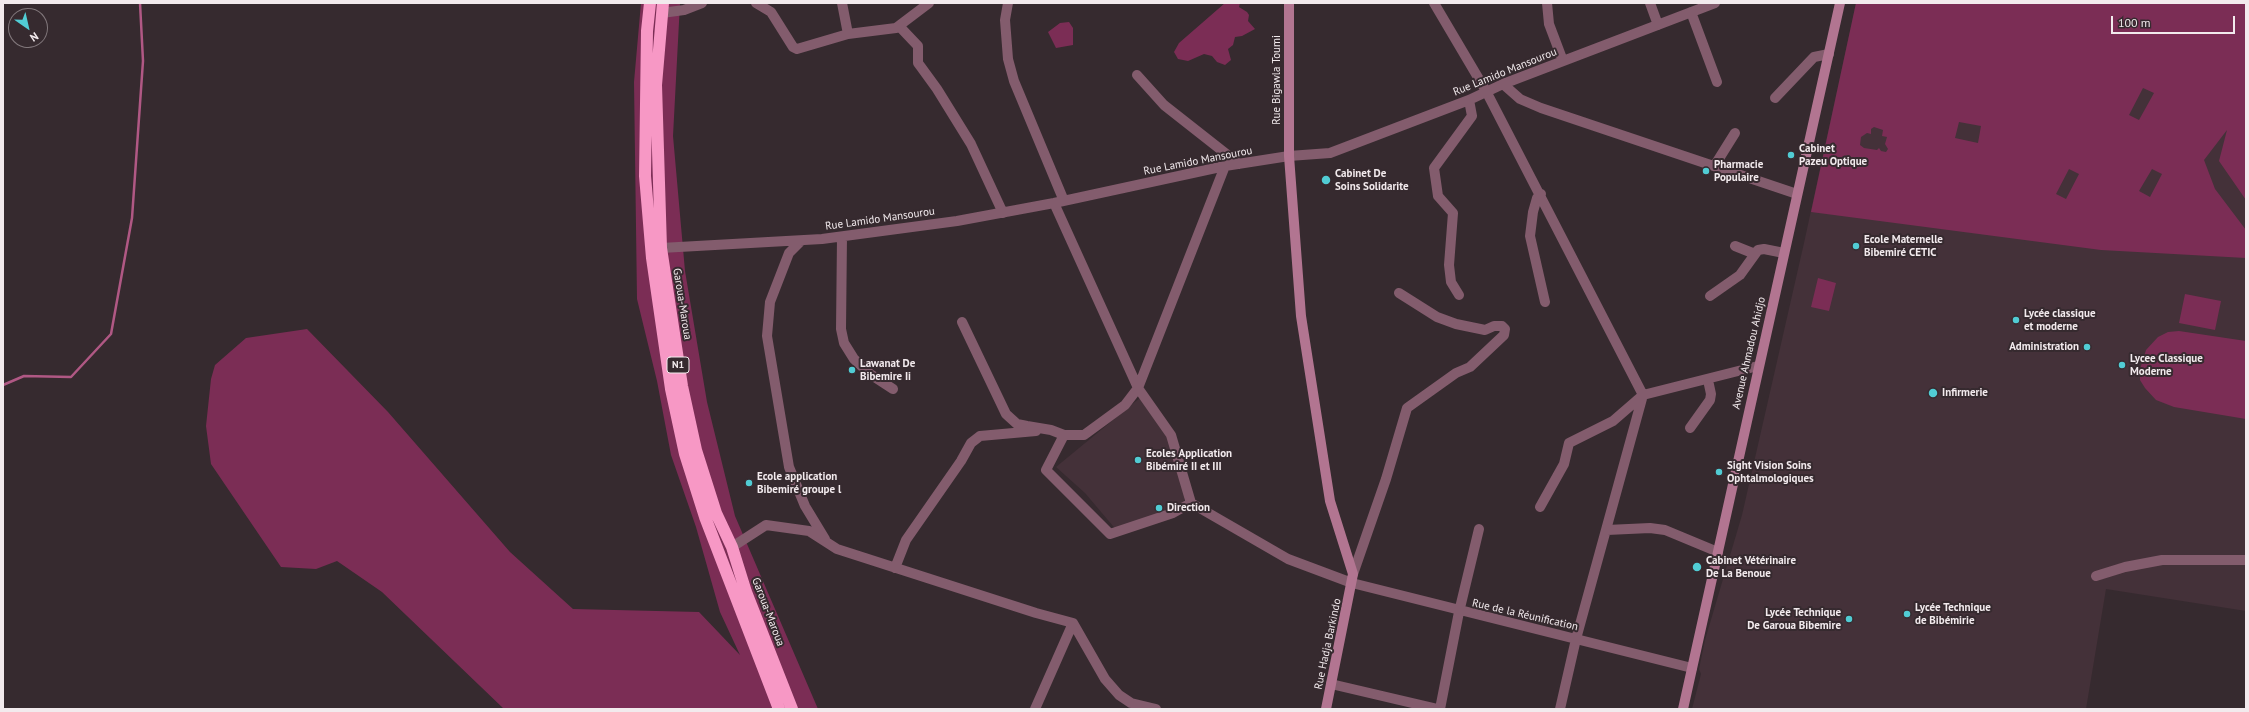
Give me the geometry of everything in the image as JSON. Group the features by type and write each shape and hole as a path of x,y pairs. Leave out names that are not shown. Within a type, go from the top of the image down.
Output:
{"highway":[{"name":"Garoua-Maroua","path":"650,3 645,176 652,258 671,389 685,454 705,517 779,709"},
{"name":"Garoua-Maroua","path":"663,8 656,85 661,248 682,386 696,450 716,513 732,547 746,592 792,709"}],"main road":[{"name":"Rue Bigawla Toumi","path":"1289,3 1289,156 1301,316 1330,500 1353,579"},
{"name":"Avenue Ahmadou Ahidjo","path":"1683,709 1758,366 1840,3"},
{"name":"Rue Hadja Barkindo","path":"1326,709 1353,579"}],"street":[{"path":"663,8 684,10 702,3"},
{"path":"756,3 772,12 795,49 848,34 899,26 928,3"},
{"path":"842,3 848,34"},
{"path":"1008,3 1004,20 1008,59 1014,82 1059,202 1138,388 1171,434 1191,503 1173,513 1110,534 1046,470 1064,435"},
{"path":"1434,3 1486,91 1541,194 1643,395 1576,639 1560,709"},
{"path":"1547,3 1549,24 1563,61"},
{"path":"1650,3 1658,25"},
{"name":"Rue Lamido Mansourou","path":"661,248 842,237 1059,202 1225,166 1289,156 1330,153 1469,100 1503,84 1715,3"},
{"path":"1691,12 1718,82"},
{"path":"899,26 918,46 918,63 920,67 937,89 970,144 1003,212"},
{"path":"1775,98 1814,57 1829,54"},
{"path":"1137,75 1157,99 1239,164"},
{"path":"1503,84 1520,99 1541,108 1797,194"},
{"path":"1459,295 1451,282 1449,265 1453,213 1438,196 1434,168 1472,116 1469,100"},
{"path":"1715,166 1735,133"},
{"path":"962,322 1006,414 1017,424 1051,430 1064,435 1084,435 1125,405 1138,388 1225,166"},
{"path":"1541,194 1537,198 1533,212 1530,236 1545,302"},
{"path":"842,237 841,329 844,343 854,359 870,374 893,388"},
{"path":"801,240 789,253 770,302 767,336 789,467 805,506 827,543"},
{"path":"1735,246 1755,254"},
{"path":"1710,296 1740,275 1758,250 1764,249 1784,253"},
{"path":"1353,579 1386,479 1407,408 1456,373 1470,367 1504,335 1505,329 1502,326 1494,326 1485,330 1456,324 1437,317 1399,293"},
{"path":"1540,507 1564,464 1569,443 1613,421 1643,395 1708,380 1758,366"},
{"path":"1690,428 1710,400 1711,394 1708,380"},
{"path":"895,568 906,540 961,462 971,443 980,436 1051,430"},
{"name":"Rue de la Réunification","path":"1191,503 1288,559 1459,612 1692,668"},
{"path":"732,547 766,525 809,531 837,549 1073,623 1105,680 1119,695 1131,703 1156,709"},
{"path":"1607,530 1650,528 1665,530 1718,552"},
{"path":"1331,684 1439,709 1459,612 1479,529"},
{"path":"2096,576 2125,567 2162,560 2246,560"},
{"path":"1035,709 1073,623"}],"shaded area":[{"path":"641,3 680,3 673,136 685,271 707,402 735,516 818,709 504,709 382,592 337,561 316,569 281,567 211,464 206,426 211,379 215,365 246,338 307,329 388,412 510,552 573,609 699,612 740,655 720,612 696,527 671,455 657,381 637,299 634,82"},
{"path":"1225,3 1240,3 1239,7 1247,12 1249,15 1248,21 1255,29 1242,36 1235,37 1233,45 1228,49 1231,60 1225,65 1217,62 1212,56 1204,54 1188,61 1178,59 1174,52 1179,43"},
{"name":"Lycée classique et moderne","path":"1856,3 2150,3 2246,25 2246,611 2106,589 2086,709 1692,709 1701,674 1699,669 1705,640 1742,515 1804,243"},
{"path":"1856,3 2246,3 2246,200 2219,161 2227,130 2204,160 2215,189 2246,230 2246,258 2101,250 1811,212","holes":["2143,88 2154,93 2139,120 2129,115","1959,122 1981,126 1978,143 1955,138","1874,127 1883,130 1882,136 1887,137 1885,144 1888,149 1886,152 1881,151 1879,148 1877,150 1864,148 1860,145 1861,137 1867,133 1871,134 1871,129","2069,169 2079,174 2066,199 2056,194","2152,169 2162,174 2150,197 2139,191"]},
{"path":"1069,22 1073,28 1073,45 1056,48 1048,32 1060,23"},
{"path":"1818,278 1836,283 1829,311 1811,307"},
{"path":"2185,294 2221,301 2215,330 2179,323"},
{"path":"2179,331 2246,341 2246,419 2174,407 2156,400 2145,388 2140,380 2140,369 2146,350 2158,337 2168,332"},
{"path":"1141,397 1168,435 1187,490 1182,509 1118,532 1085,493 1056,467"}],"waterway":[{"path":"3,385 24,376 71,377 111,334 132,218 143,61 140,3"}],"place":[{"name":"Cabinet Pazeu Optique","path":"1791,155"},
{"name":"Pharmacie Populaire","path":"1706,171"},
{"name":"Cabinet De Soins Solidarite","path":"1326,180"},
{"name":"Ecole Maternelle Bibemiré CETIC","path":"1856,246"},
{"name":"Lycée classique et moderne","path":"2016,320"},
{"name":"Administration","path":"2087,347"},
{"name":"Lycee Classique Moderne","path":"2122,365"},
{"name":"Lawanat De Bibemire Ii","path":"852,370"},
{"name":"Infirmerie","path":"1933,393"},
{"name":"Ecoles Application Bibémiré II et III","path":"1138,460"},
{"name":"Sight Vision Soins Ophtalmologiques","path":"1719,472"},
{"name":"Ecole application Bibemiré groupe l","path":"749,483"},
{"name":"Direction","path":"1159,508"},
{"name":"Cabinet Vétérinaire De La Benoue","path":"1697,567"},
{"name":"Lycée Technique de Bibémirie","path":"1907,614"},
{"name":"Lycée Technique De Garoua Bibemire","path":"1849,619"}]}
